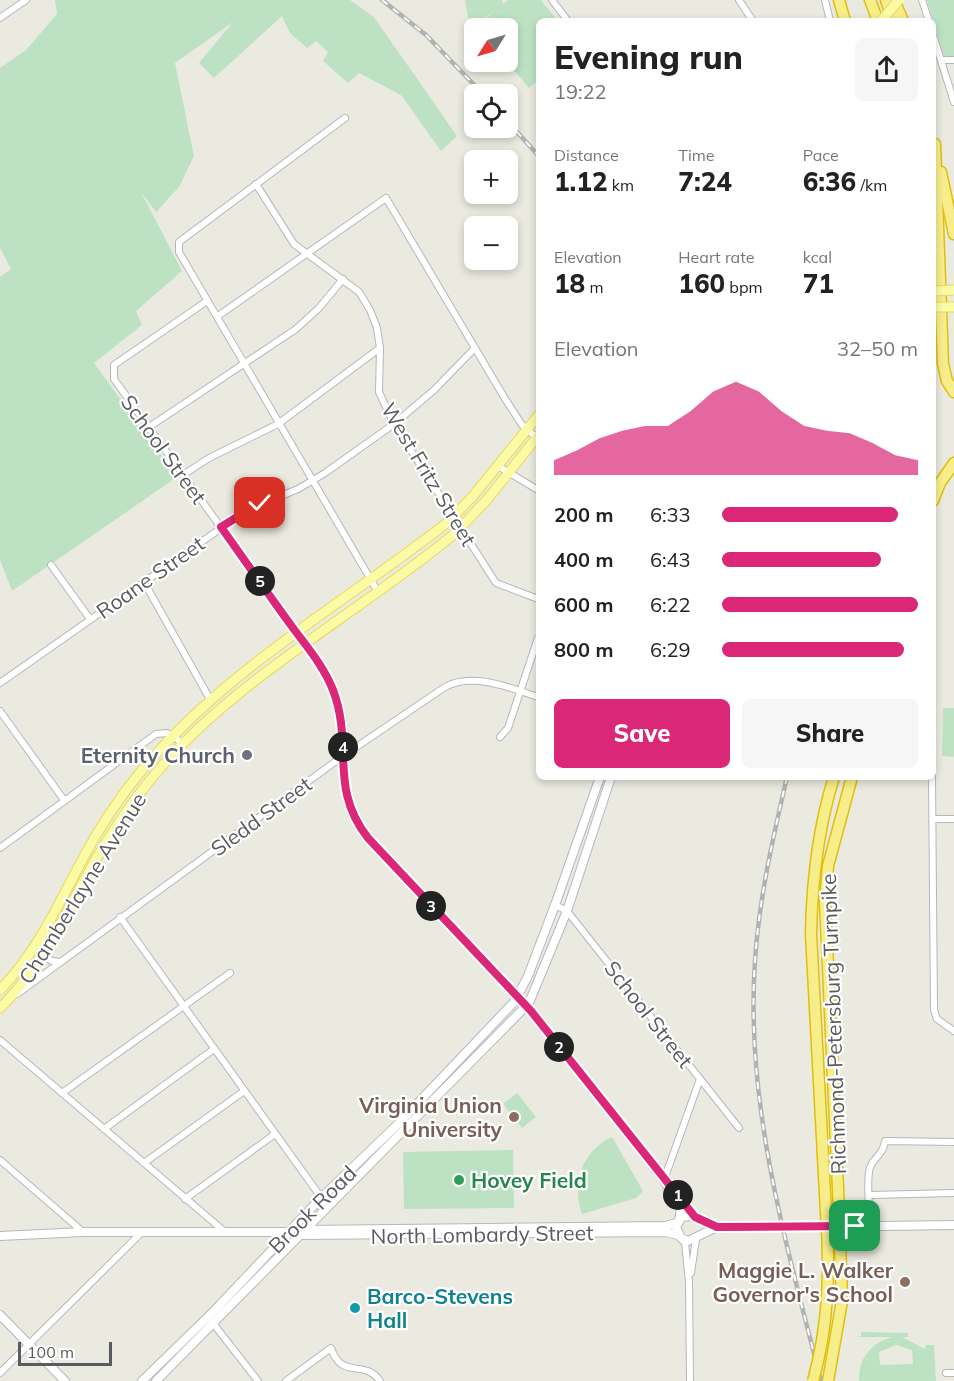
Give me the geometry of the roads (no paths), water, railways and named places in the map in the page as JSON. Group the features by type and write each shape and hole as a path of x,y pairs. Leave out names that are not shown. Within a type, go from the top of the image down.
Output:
{"highway":[{"path":"839,0 844,18"},
{"path":"870,0 878,18"},
{"path":"886,0 892,18"},
{"path":"894,0 902,18"},
{"path":"936,149 954,234"},
{"path":"936,190 943,364 946,381 954,393"},
{"path":"936,493 940,483 954,463"},
{"name":"Richmond-Petersburg Turnpike","path":"813,1381 826,1328 829,1288 811,934 812,892 816,856 833,780"},
{"name":"Richmond-Petersburg Turnpike","path":"828,1381 842,1301 825,901 828,866 851,780"}],"main road":[{"path":"882,18 899,0"},
{"path":"936,291 954,290"},
{"path":"936,307 954,307"},
{"name":"Chamberlayne Avenue","path":"0,990 33,950 104,823 142,771 173,736 211,701 297,634 453,518 536,419"},
{"name":"Chamberlayne Avenue","path":"3,1005 44,956 114,829 141,791 183,743 222,707 461,528 536,439"},
{"name":"Brook Road","path":"156,1381 287,1233 398,1124 517,998 555,905 599,780"},
{"name":"Brook Road","path":"142,1381 303,1233 526,1006 537,988 567,911 610,780"},
{"path":"717,1227 688,1241 679,1236 678,1222 686,1216 717,1227 954,1226"},
{"path":"697,1218 702,1228 697,1237"},
{"name":"North Lombardy Street","path":"303,1233 665,1226 678,1222"},
{"name":"North Lombardy Street","path":"0,1236 83,1232 140,1234 665,1232 679,1236"}],"street":[{"path":"0,18 26,0"},
{"path":"552,0 566,18"},
{"path":"739,0 751,18"},
{"path":"825,0 829,18"},
{"path":"922,0 928,18"},
{"path":"936,44 954,102"},
{"path":"941,60 954,60"},
{"path":"345,118 178,242 178,246 179,252 207,301 218,316 378,592"},
{"name":"West Fritz Street","path":"256,184 294,244 359,292 377,328 380,348 379,392 394,424 498,585 536,597"},
{"path":"218,316 386,198 475,348 527,430 536,436"},
{"path":"149,427 243,362 296,329 319,308 343,279"},
{"name":"School Street","path":"207,301 114,365 112,372 114,379 323,669 337,701 342,723 344,790 359,826 526,1006 664,1180"},
{"path":"183,475 209,458 278,423 380,348"},
{"name":"Roane Street","path":"0,683 221,527 260,503 312,481 394,424 434,390 475,348"},
{"path":"498,466 536,488"},
{"path":"51,564 90,619"},
{"path":"144,582 211,701"},
{"path":"500,737 508,728 536,644"},
{"name":"Sledd Street","path":"3,1005 120,917 343,756 456,682 471,681 536,696"},
{"path":"0,711 64,800"},
{"path":"0,848 156,734 163,732 183,743"},
{"path":"932,780 934,1010 937,1019 954,1031"},
{"path":"933,819 954,819"},
{"name":"School Street","path":"555,905 567,911 739,1128"},
{"path":"120,917 328,1207"},
{"path":"33,950 60,962"},
{"path":"62,1093 230,973"},
{"path":"0,1040 226,1233"},
{"path":"104,1129 214,1049"},
{"path":"678,1222 681,1210 664,1180 700,1078"},
{"path":"144,1163 244,1091"},
{"path":"185,1199 275,1134"},
{"path":"871,1226 868,1174 870,1165 883,1153 885,1141 954,1142"},
{"path":"0,1160 83,1232"},
{"path":"664,1180 697,1218"},
{"path":"870,1195 954,1193"},
{"path":"0,1373 140,1234"},
{"path":"679,1236 685,1244 689,1282 690,1381"},
{"path":"689,1282 697,1237"},
{"path":"0,1315 65,1381"},
{"path":"211,1320 258,1381"},
{"path":"286,1381 331,1348 335,1364 342,1370 371,1373 380,1381"},
{"path":"946,1373 954,1373"}],"railway":[{"path":"382,0 426,35 473,84"},
{"path":"518,133 536,153"},
{"path":"786,780 767,868 757,938 754,1015 756,1068 771,1173 821,1381"}],"place":[{"name":"Eternity Church","path":"247,755"},
{"name":"Virginia Union University","path":"514,1117"},
{"name":"Hovey Field","path":"459,1180"},
{"name":"Maggie L. Walker Governor's School","path":"905,1282"},
{"name":"Barco-Stevens Hall","path":"355,1308"}]}
